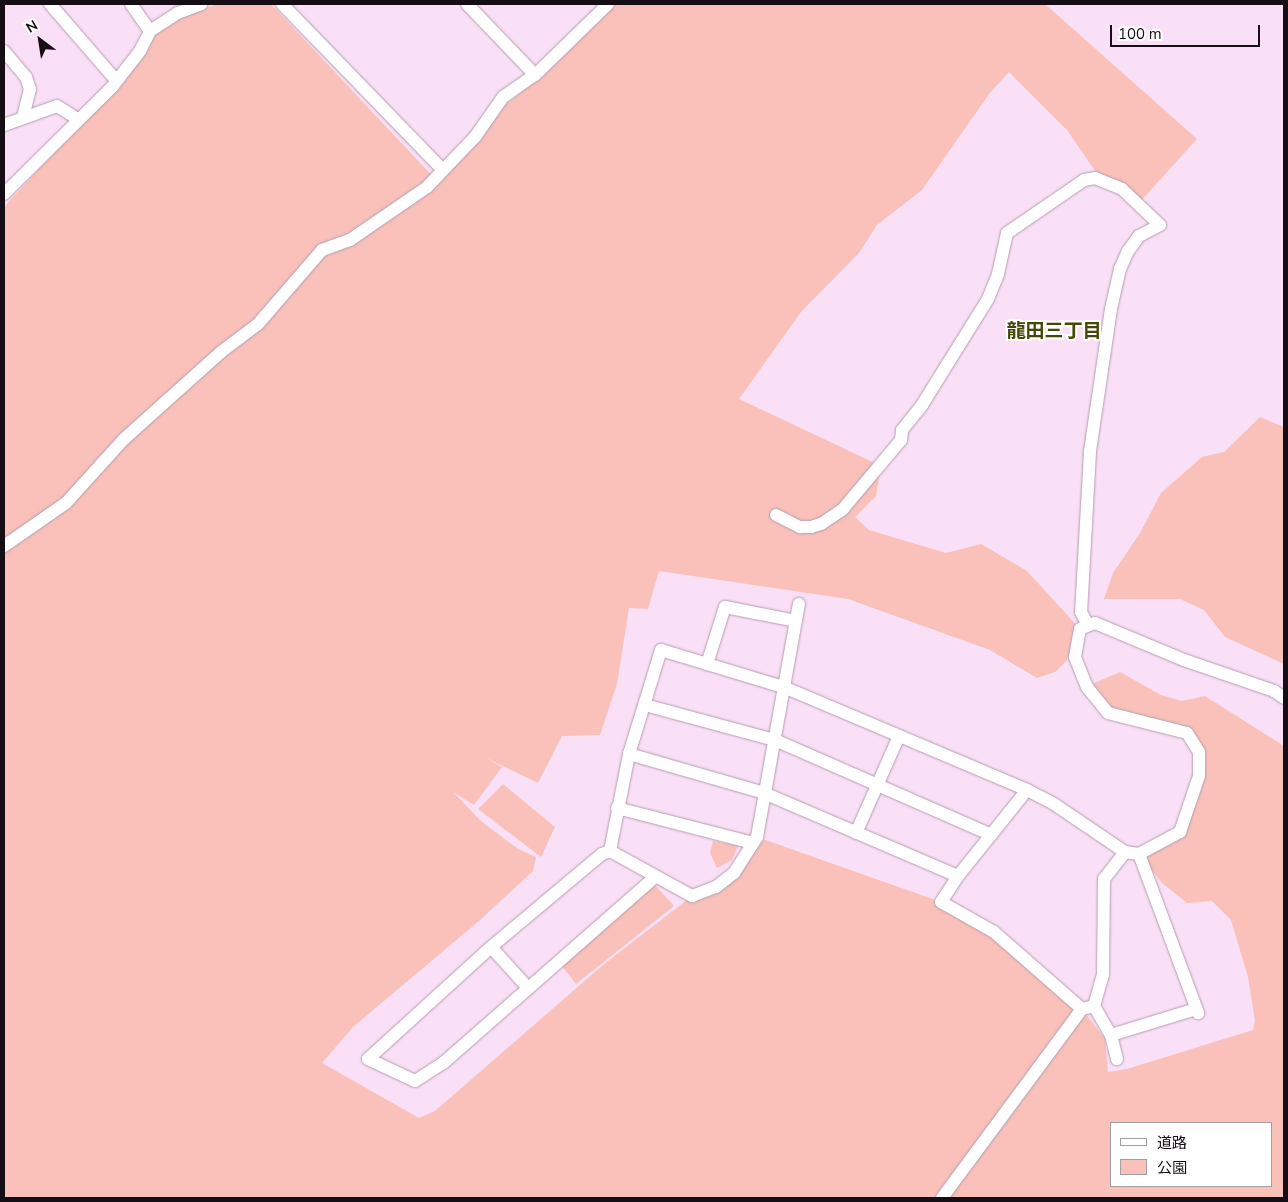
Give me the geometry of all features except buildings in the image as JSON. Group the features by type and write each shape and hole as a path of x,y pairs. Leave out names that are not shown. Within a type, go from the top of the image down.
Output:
{"street":[{"path":"50,4 116,79"},
{"path":"131,4 150,31"},
{"path":"4,194 112,87 116,79 140,51 150,31 175,8 201,4"},
{"path":"282,4 442,169"},
{"path":"467,4 536,75"},
{"path":"4,546 66,503 124,439 221,352 258,324 322,250 350,240 415,196 475,137 502,98 536,75 608,4"},
{"path":"4,51 26,77 30,88 23,117"},
{"path":"4,126 23,117 57,106 72,112 78,119"},
{"path":"776,515 800,528 821,524 843,509 901,440 902,430 922,405 988,299 998,274 1006,233 1084,180 1095,178 1122,189 1160,225 1140,236 1128,251 1120,269 1111,309 1090,452 1081,612 1087,624"},
{"path":"655,877 443,1063 415,1081 368,1059 491,947 602,854 610,852 692,896 707,891 734,873 757,837 764,793 786,688 799,604"},
{"path":"706,664 725,607 796,621"},
{"path":"610,852 617,808 629,754 661,650 786,688 1027,790 1125,852 1140,854 1180,832 1199,776 1199,752 1187,733 1108,713 1099,704 1087,687 1075,657 1080,628 1087,624 1096,623 1184,660 1274,690 1284,698"},
{"path":"645,705 775,740 990,835"},
{"path":"856,833 899,736"},
{"path":"629,754 764,793 958,876"},
{"path":"1027,790 958,876 942,902 994,932 1088,1007 1110,1035 1117,1059"},
{"path":"617,808 753,843"},
{"path":"942,1198 1088,1007 1103,975 1104,879 1125,852"},
{"path":"1110,1035 1197,1011 1140,854"},
{"path":"491,947 528,988"}],"green space":[{"path":"218,4 271,4 438,182 503,107 548,70 614,4 1045,4 1197,139 1138,204 1102,181 1067,130 1009,72 989,94 922,190 877,225 859,253 801,312 739,399 881,466 876,496 855,517 869,530 946,553 981,544 1027,571 1080,629 1067,660 1055,672 1037,678 990,650 848,599 659,571 648,609 629,608 617,684 600,735 562,736 538,783 484,757 502,767 474,805 453,792 482,822 518,849 536,857 533,871 479,921 353,1027 322,1063 419,1118 435,1111 603,965 692,896 716,887 757,837 941,902 976,921 1082,1009 1105,1039 1108,1072 1127,1069 1253,1030 1255,1021 1248,977 1231,920 1212,901 1187,903 1162,883 1139,854 1180,832 1199,776 1187,733 1099,704 1092,684 1120,672 1161,695 1182,701 1205,696 1284,746 1284,1198 4,1198 4,207 144,55 156,33 181,16"},
{"path":"1260,417 1284,427 1284,664 1225,637 1204,610 1180,599 1104,599 1113,573 1140,533 1161,493 1202,457 1224,452"},
{"path":"503,784 555,827 541,857 478,809"},
{"path":"713,841 738,846 732,860 717,868 710,853"},
{"path":"654,884 674,906 576,984 562,966"}],"district":[{"name":"龍田三丁目","path":"1054,332"}]}
